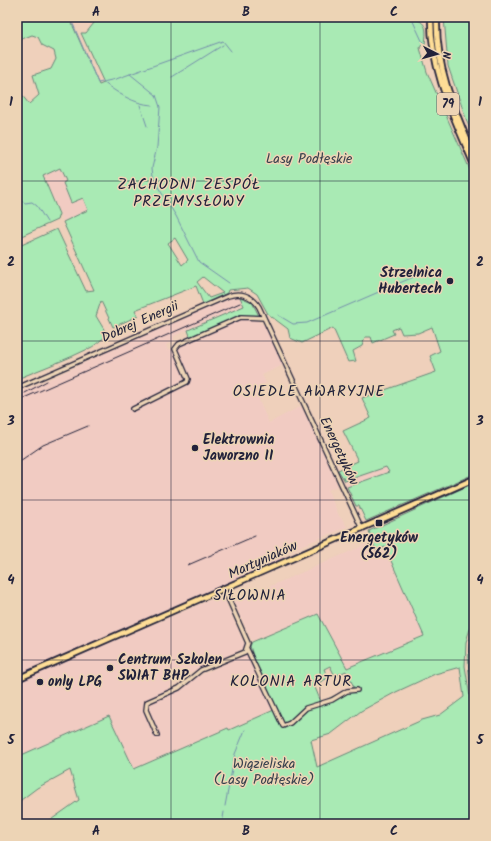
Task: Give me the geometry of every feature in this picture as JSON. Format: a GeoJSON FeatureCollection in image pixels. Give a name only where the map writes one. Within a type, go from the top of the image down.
{"type":"FeatureCollection","features":[{"type":"Feature","properties":{"kind":"main road","name":"79"},"geometry":{"type":"LineString","coordinates":[[432,17],[433,50],[438,75],[474,165]]}},
{"type":"Feature","properties":{"kind":"main road","name":"79"},"geometry":{"type":"LineString","coordinates":[[437,17],[438,52],[444,77],[452,104],[474,156]]}},
{"type":"Feature","properties":{"kind":"main road","name":"Martyniaków"},"geometry":{"type":"LineString","coordinates":[[17,679],[474,479]]}},
{"type":"Feature","properties":{"kind":"street"},"geometry":{"type":"LineString","coordinates":[[452,17],[474,19]]}},
{"type":"Feature","properties":{"kind":"street","name":"Dobrej Energii"},"geometry":{"type":"LineString","coordinates":[[17,388],[232,294],[241,294],[251,298],[258,304],[295,382]]}},
{"type":"Feature","properties":{"kind":"street"},"geometry":{"type":"LineString","coordinates":[[133,409],[187,382],[188,379],[175,349],[179,344],[241,317],[264,318]]}},
{"type":"Feature","properties":{"kind":"street","name":"Energetyków"},"geometry":{"type":"LineString","coordinates":[[295,382],[362,529]]}},
{"type":"Feature","properties":{"kind":"street"},"geometry":{"type":"LineString","coordinates":[[224,589],[248,643],[247,649],[283,726],[290,723],[306,708],[332,700],[347,691],[357,690]]}},
{"type":"Feature","properties":{"kind":"street"},"geometry":{"type":"LineString","coordinates":[[157,735],[146,710],[147,702],[179,688],[201,670],[245,652],[247,649]]}},
{"type":"Feature","properties":{"kind":"shaded area"},"geometry":{"type":"Polygon","coordinates":[[[60,168],[66,181],[63,183],[71,203],[83,198],[88,210],[63,222],[43,176],[60,168]]]}},
{"type":"Feature","properties":{"kind":"shaded area","name":"Elektrownia Jaworzno II"},"geometry":{"type":"Polygon","coordinates":[[[234,297],[240,297],[244,306],[174,336],[174,341],[166,345],[168,350],[240,320],[251,319],[258,321],[266,327],[283,365],[262,375],[266,383],[258,387],[263,398],[259,400],[260,403],[269,423],[301,406],[315,433],[338,486],[328,490],[339,516],[347,527],[288,551],[285,553],[284,558],[265,566],[260,570],[43,666],[25,673],[22,668],[17,670],[17,393],[234,297]]]}},
{"type":"Feature","properties":{"kind":"shaded area"},"geometry":{"type":"Polygon","coordinates":[[[386,467],[389,472],[347,487],[345,481],[386,467]]]}},
{"type":"Feature","properties":{"kind":"shaded area"},"geometry":{"type":"Polygon","coordinates":[[[371,539],[376,551],[384,547],[424,635],[347,668],[318,614],[252,641],[234,602],[367,544],[365,541],[371,539]]]}},
{"type":"Feature","properties":{"kind":"shaded area"},"geometry":{"type":"Polygon","coordinates":[[[222,595],[245,645],[243,649],[173,680],[169,690],[248,653],[274,709],[229,730],[227,728],[134,769],[109,717],[17,757],[17,682],[222,595]]]}},
{"type":"Feature","properties":{"kind":"green space","name":"Lasy Podłęskie"},"geometry":{"type":"Polygon","coordinates":[[[17,17],[69,17],[99,85],[104,83],[81,33],[86,33],[94,23],[94,17],[408,17],[422,23],[426,29],[426,38],[425,44],[422,44],[420,48],[427,72],[474,179],[474,474],[366,521],[359,506],[356,506],[347,487],[389,472],[386,467],[345,481],[338,470],[358,461],[343,431],[371,418],[362,398],[436,372],[430,356],[440,351],[432,327],[418,333],[402,334],[399,327],[392,330],[394,334],[373,343],[371,337],[365,337],[362,346],[353,351],[356,361],[348,362],[333,328],[302,343],[290,338],[288,329],[268,314],[257,294],[248,288],[228,290],[227,293],[203,304],[196,286],[135,310],[138,316],[113,327],[101,301],[96,316],[108,336],[92,347],[17,379],[17,247],[57,229],[86,291],[94,290],[63,222],[88,210],[83,198],[71,203],[63,183],[66,181],[60,168],[43,176],[59,214],[57,220],[17,238],[17,83],[21,94],[29,104],[39,95],[33,75],[51,69],[56,59],[54,51],[42,45],[38,37],[32,35],[17,41],[17,17]],[[175,238],[168,243],[182,265],[188,260],[175,238]],[[203,277],[197,282],[209,298],[223,293],[203,277]]]}},
{"type":"Feature","properties":{"kind":"green space"},"geometry":{"type":"Polygon","coordinates":[[[444,17],[474,17],[474,142],[448,66],[444,17]]]}},
{"type":"Feature","properties":{"kind":"green space"},"geometry":{"type":"Polygon","coordinates":[[[240,297],[252,302],[259,316],[240,316],[193,337],[190,336],[188,330],[244,306],[240,297]]]}},
{"type":"Feature","properties":{"kind":"green space","name":"Wiązieliska (Lasy Podłęskie)"},"geometry":{"type":"Polygon","coordinates":[[[474,483],[474,615],[466,642],[465,666],[474,722],[474,824],[174,824],[173,822],[169,824],[45,824],[79,800],[70,770],[37,788],[17,803],[17,757],[109,716],[134,769],[228,728],[229,730],[274,710],[259,675],[250,646],[252,642],[318,614],[347,668],[424,636],[385,547],[376,551],[369,531],[474,483]],[[330,666],[324,669],[328,678],[314,685],[321,702],[354,687],[346,671],[335,676],[330,666]],[[460,667],[435,674],[396,692],[361,711],[331,734],[311,740],[317,767],[422,720],[440,715],[464,697],[460,667]]]}},
{"type":"Feature","properties":{"kind":"green space"},"geometry":{"type":"Polygon","coordinates":[[[474,622],[474,706],[470,685],[468,653],[474,622]]]}},
{"type":"Feature","properties":{"kind":"waterway"},"geometry":{"type":"LineString","coordinates":[[70,17],[98,83],[116,79],[223,41],[231,51]]}},
{"type":"Feature","properties":{"kind":"waterway"},"geometry":{"type":"LineString","coordinates":[[411,17],[424,45]]}},
{"type":"Feature","properties":{"kind":"waterway"},"geometry":{"type":"LineString","coordinates":[[172,77],[223,45]]}},
{"type":"Feature","properties":{"kind":"waterway"},"geometry":{"type":"LineString","coordinates":[[130,74],[156,95],[160,107],[157,147],[152,168],[153,176],[158,187],[176,216],[199,262],[229,283]]}},
{"type":"Feature","properties":{"kind":"waterway"},"geometry":{"type":"LineString","coordinates":[[103,82],[132,100],[139,103],[152,105]]}},
{"type":"Feature","properties":{"kind":"waterway"},"geometry":{"type":"LineString","coordinates":[[140,105],[147,126]]}},
{"type":"Feature","properties":{"kind":"waterway"},"geometry":{"type":"LineString","coordinates":[[17,199],[25,203],[32,202],[37,206],[47,222]]}},
{"type":"Feature","properties":{"kind":"waterway"},"geometry":{"type":"LineString","coordinates":[[278,315],[293,324],[307,323],[418,275]]}},
{"type":"Feature","properties":{"kind":"waterway"},"geometry":{"type":"LineString","coordinates":[[225,806],[235,754],[245,730]]}},
{"type":"Feature","properties":{"kind":"waterway"},"geometry":{"type":"LineString","coordinates":[[222,824],[224,812]]}},
{"type":"Feature","properties":{"kind":"railway"},"geometry":{"type":"LineString","coordinates":[[17,401],[240,303]]}},
{"type":"Feature","properties":{"kind":"railway"},"geometry":{"type":"LineString","coordinates":[[25,393],[47,381]]}},
{"type":"Feature","properties":{"kind":"railway"},"geometry":{"type":"LineString","coordinates":[[17,420],[22,412]]}},
{"type":"Feature","properties":{"kind":"railway"},"geometry":{"type":"LineString","coordinates":[[17,463],[43,445],[88,426]]}},
{"type":"Feature","properties":{"kind":"railway"},"geometry":{"type":"LineString","coordinates":[[188,565],[255,536]]}},
{"type":"Feature","properties":{"kind":"place","name":"Strzelnica Hubertech"},"geometry":{"type":"Point","coordinates":[450,281]}},
{"type":"Feature","properties":{"kind":"place","name":"Elektrownia Jaworzno II"},"geometry":{"type":"Point","coordinates":[195,448]}},
{"type":"Feature","properties":{"kind":"place","name":"Energetyków (562)"},"geometry":{"type":"Point","coordinates":[379,523]}},
{"type":"Feature","properties":{"kind":"place","name":"Centrum Szkolen SWIAT BHP"},"geometry":{"type":"Point","coordinates":[110,668]}},
{"type":"Feature","properties":{"kind":"place","name":"only LPG"},"geometry":{"type":"Point","coordinates":[40,682]}},
{"type":"Feature","properties":{"kind":"district","name":"ZACHODNI ZESPÓŁ PRZEMYSŁOWY"},"geometry":{"type":"Point","coordinates":[189,194]}},
{"type":"Feature","properties":{"kind":"district","name":"OSIEDLE AWARYJNE"},"geometry":{"type":"Point","coordinates":[309,392]}},
{"type":"Feature","properties":{"kind":"district","name":"SIŁOWNIA"},"geometry":{"type":"Point","coordinates":[250,596]}},
{"type":"Feature","properties":{"kind":"district","name":"KOLONIA ARTUR"},"geometry":{"type":"Point","coordinates":[291,682]}}]}
